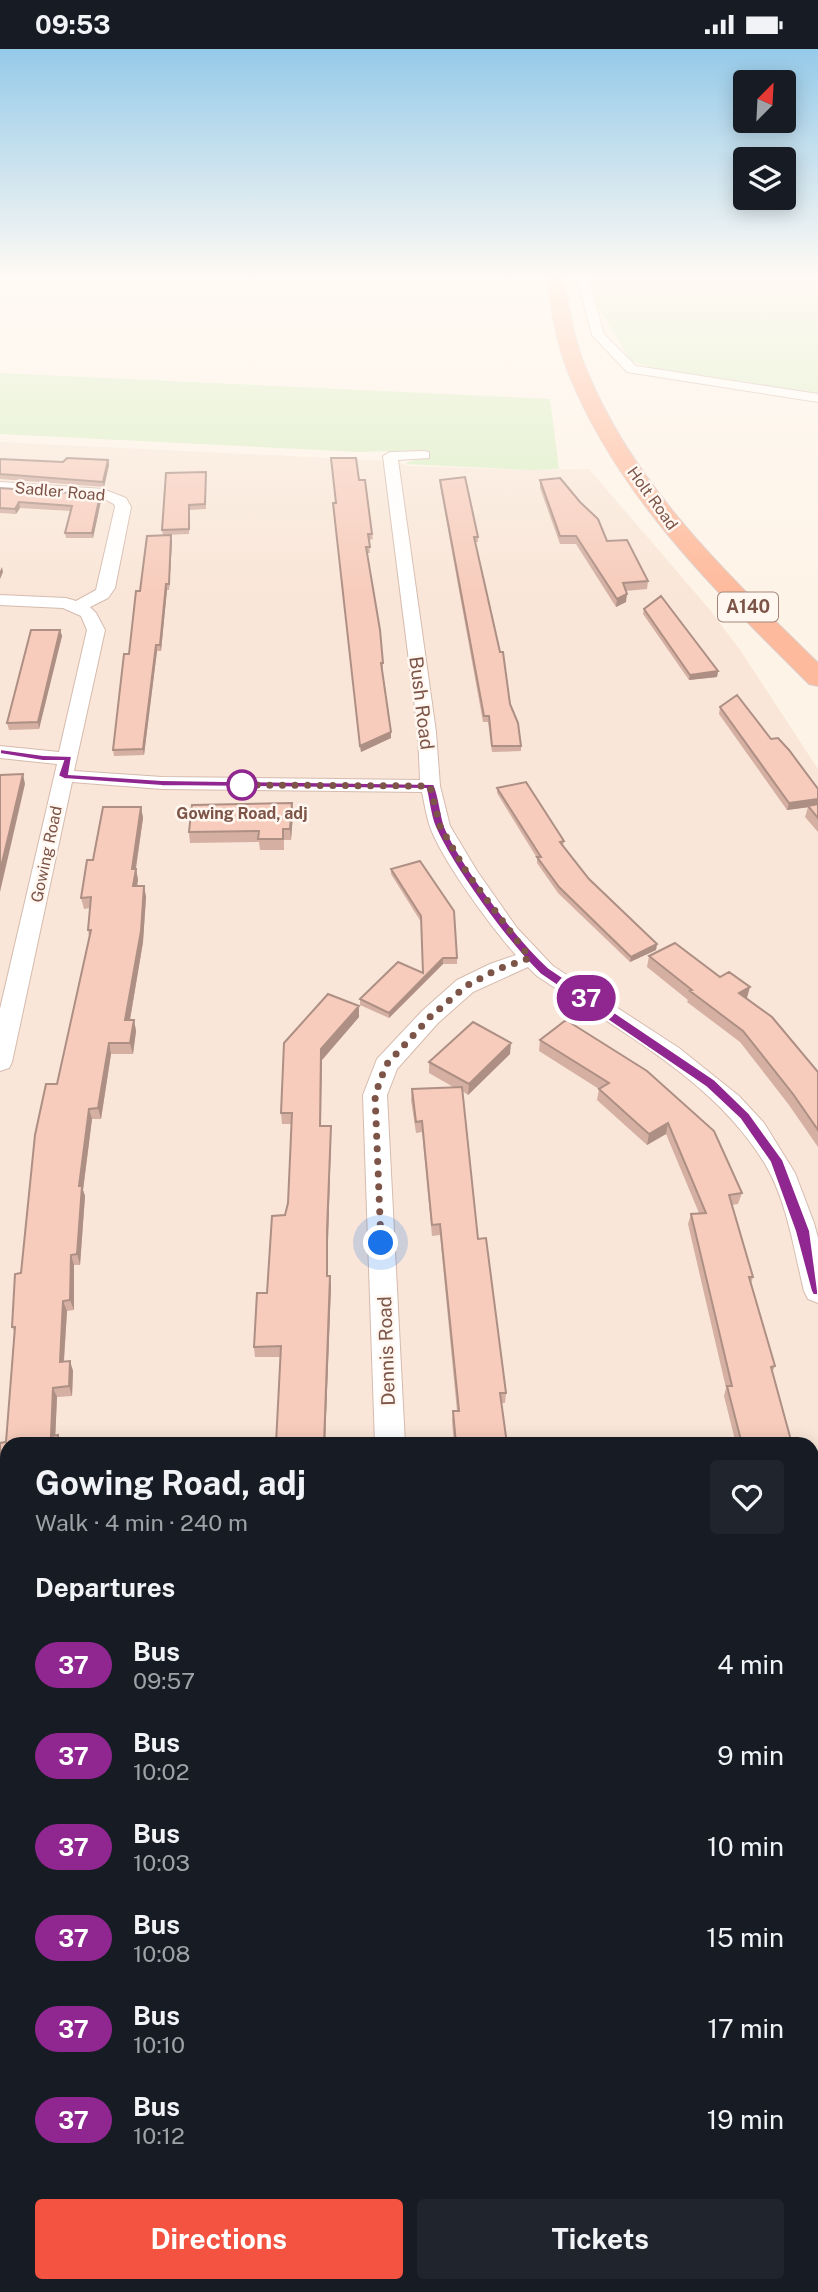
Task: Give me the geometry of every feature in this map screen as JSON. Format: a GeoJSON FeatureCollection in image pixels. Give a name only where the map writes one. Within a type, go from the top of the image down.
{"type":"FeatureCollection","features":[{"type":"Feature","properties":{"kind":"highway","name":"Holt Road"},"geometry":{"type":"LineString","coordinates":[[583,383],[609,437],[645,491],[680,535],[818,678]]}},
{"type":"Feature","properties":{"kind":"street"},"geometry":{"type":"LineString","coordinates":[[720,383],[818,398]]}},
{"type":"Feature","properties":{"kind":"street","name":"Bush Road"},"geometry":{"type":"LineString","coordinates":[[424,455],[390,456],[427,732],[430,786],[440,826],[467,873],[530,958],[545,971],[711,1083],[745,1116],[776,1160],[803,1231],[818,1291]]}},
{"type":"Feature","properties":{"kind":"street","name":"Sadler Road"},"geometry":{"type":"LineString","coordinates":[[0,486],[103,493],[121,501],[123,507],[107,587],[102,594],[78,607]]}},
{"type":"Feature","properties":{"kind":"street"},"geometry":{"type":"LineString","coordinates":[[0,600],[43,600],[78,607]]}},
{"type":"Feature","properties":{"kind":"street","name":"Gowing Road"},"geometry":{"type":"LineString","coordinates":[[0,1062],[8,987],[66,767],[96,630],[89,613],[78,607]]}},
{"type":"Feature","properties":{"kind":"street"},"geometry":{"type":"LineString","coordinates":[[0,752],[43,758],[66,767],[162,783],[430,786]]}},
{"type":"Feature","properties":{"kind":"street","name":"Dennis Road"},"geometry":{"type":"LineString","coordinates":[[390,1437],[375,1095],[386,1065],[430,1017],[466,986],[498,969],[530,958]]}},
{"type":"Feature","properties":{"kind":"shaded area"},"geometry":{"type":"Polygon","coordinates":[[[0,442],[391,461],[409,466],[589,469],[710,610],[740,650],[818,769],[818,1437],[0,1437],[0,442]]]}},
{"type":"Feature","properties":{"kind":"green space"},"geometry":{"type":"Polygon","coordinates":[[[0,383],[205,383],[550,399],[559,469],[405,464],[416,459],[428,459],[426,450],[358,452],[0,434],[0,383]]]}},
{"type":"Feature","properties":{"kind":"green space"},"geometry":{"type":"Polygon","coordinates":[[[731,383],[818,383],[818,396],[731,383]]]}},
{"type":"Feature","properties":{"kind":"building"},"geometry":{"type":"Polygon","coordinates":[[[67,458],[108,460],[103,482],[0,474],[0,459],[63,462],[67,458]]]}},
{"type":"Feature","properties":{"kind":"building"},"geometry":{"type":"Polygon","coordinates":[[[331,458],[356,458],[359,480],[365,480],[372,534],[368,534],[370,547],[366,547],[380,630],[381,663],[391,732],[360,746],[333,503],[336,503],[331,458]]]}},
{"type":"Feature","properties":{"kind":"building"},"geometry":{"type":"Polygon","coordinates":[[[206,472],[205,504],[189,505],[189,529],[162,530],[166,473],[206,472]]]}},
{"type":"Feature","properties":{"kind":"building"},"geometry":{"type":"Polygon","coordinates":[[[465,477],[478,537],[474,537],[500,652],[503,652],[510,704],[518,723],[521,746],[492,746],[489,716],[484,716],[440,480],[465,477]]]}},
{"type":"Feature","properties":{"kind":"building"},"geometry":{"type":"Polygon","coordinates":[[[560,478],[598,519],[607,541],[627,540],[648,581],[623,583],[627,594],[617,599],[576,536],[560,536],[540,480],[560,478]]]}},
{"type":"Feature","properties":{"kind":"building"},"geometry":{"type":"Polygon","coordinates":[[[0,488],[100,495],[92,533],[65,533],[72,506],[19,502],[15,509],[0,508],[0,488]]]}},
{"type":"Feature","properties":{"kind":"building"},"geometry":{"type":"Polygon","coordinates":[[[171,535],[169,584],[166,584],[160,645],[156,645],[143,749],[113,750],[124,654],[129,654],[136,591],[140,591],[147,536],[171,535]]]}},
{"type":"Feature","properties":{"kind":"building"},"geometry":{"type":"Polygon","coordinates":[[[661,596],[718,671],[690,675],[644,609],[661,596]]]}},
{"type":"Feature","properties":{"kind":"building"},"geometry":{"type":"Polygon","coordinates":[[[31,630],[60,630],[38,722],[7,723],[31,630]]]}},
{"type":"Feature","properties":{"kind":"building"},"geometry":{"type":"Polygon","coordinates":[[[737,695],[771,739],[778,738],[789,750],[818,789],[818,799],[789,803],[720,707],[737,695]]]}},
{"type":"Feature","properties":{"kind":"building"},"geometry":{"type":"Polygon","coordinates":[[[23,774],[7,842],[0,871],[0,775],[23,774]]]}},
{"type":"Feature","properties":{"kind":"building"},"geometry":{"type":"Polygon","coordinates":[[[526,782],[564,841],[560,842],[589,879],[657,944],[631,957],[559,887],[537,857],[541,857],[497,788],[526,782]]]}},
{"type":"Feature","properties":{"kind":"building"},"geometry":{"type":"Polygon","coordinates":[[[292,803],[290,829],[283,829],[283,839],[258,839],[259,831],[189,832],[192,805],[292,803]]]}},
{"type":"Feature","properties":{"kind":"building"},"geometry":{"type":"Polygon","coordinates":[[[818,804],[818,818],[808,806],[818,804]]]}},
{"type":"Feature","properties":{"kind":"building"},"geometry":{"type":"Polygon","coordinates":[[[103,807],[141,807],[132,869],[136,869],[133,886],[144,886],[141,931],[125,1020],[134,1020],[130,1043],[109,1043],[98,1108],[89,1109],[79,1186],[82,1186],[77,1254],[71,1255],[70,1300],[63,1301],[60,1362],[70,1361],[69,1386],[53,1388],[51,1436],[58,1437],[6,1437],[15,1327],[12,1327],[15,1274],[21,1273],[35,1135],[46,1084],[57,1084],[91,930],[88,930],[91,897],[81,898],[87,860],[93,860],[103,807]]]}},
{"type":"Feature","properties":{"kind":"building"},"geometry":{"type":"Polygon","coordinates":[[[420,861],[454,911],[457,958],[443,958],[389,1013],[360,999],[398,962],[423,973],[421,916],[391,869],[420,861]]]}},
{"type":"Feature","properties":{"kind":"building"},"geometry":{"type":"Polygon","coordinates":[[[675,943],[720,977],[729,972],[750,987],[739,993],[772,1017],[818,1072],[818,1130],[743,1031],[649,956],[675,943]]]}},
{"type":"Feature","properties":{"kind":"building"},"geometry":{"type":"Polygon","coordinates":[[[328,994],[359,1006],[321,1049],[320,1126],[331,1126],[327,1230],[327,1276],[330,1276],[324,1437],[276,1437],[281,1346],[254,1347],[257,1293],[267,1293],[272,1216],[285,1215],[288,1203],[292,1113],[281,1113],[284,1043],[328,994]]]}},
{"type":"Feature","properties":{"kind":"building"},"geometry":{"type":"Polygon","coordinates":[[[566,1020],[647,1071],[714,1131],[742,1193],[729,1195],[753,1277],[749,1277],[775,1366],[771,1367],[790,1437],[740,1437],[727,1386],[732,1386],[691,1214],[706,1213],[668,1123],[649,1134],[599,1089],[609,1083],[540,1040],[566,1020]]]}},
{"type":"Feature","properties":{"kind":"building"},"geometry":{"type":"Polygon","coordinates":[[[473,1022],[511,1043],[469,1084],[429,1062],[473,1022]]]}},
{"type":"Feature","properties":{"kind":"building"},"geometry":{"type":"Polygon","coordinates":[[[462,1087],[478,1239],[486,1238],[506,1393],[500,1393],[506,1437],[455,1437],[453,1411],[459,1411],[440,1224],[432,1225],[422,1121],[416,1122],[412,1089],[462,1087]]]}},
{"type":"Feature","properties":{"kind":"bus line","name":"37"},"geometry":{"type":"LineString","coordinates":[[0,752],[43,758],[68,758],[64,776],[162,783],[430,786],[440,826],[467,873],[530,958],[545,971],[711,1083],[745,1116],[776,1160],[803,1231],[818,1291]]}},
{"type":"Feature","properties":{"kind":"place","name":"Gowing Road, adj"},"geometry":{"type":"Point","coordinates":[242,785]}},
{"type":"Feature","properties":{"kind":"route"},"geometry":{"type":"LineString","coordinates":[[242,785],[237,785],[430,786],[440,826],[467,873],[530,958],[498,969],[466,986],[430,1017],[386,1065],[375,1095],[381,1243]]}}]}
